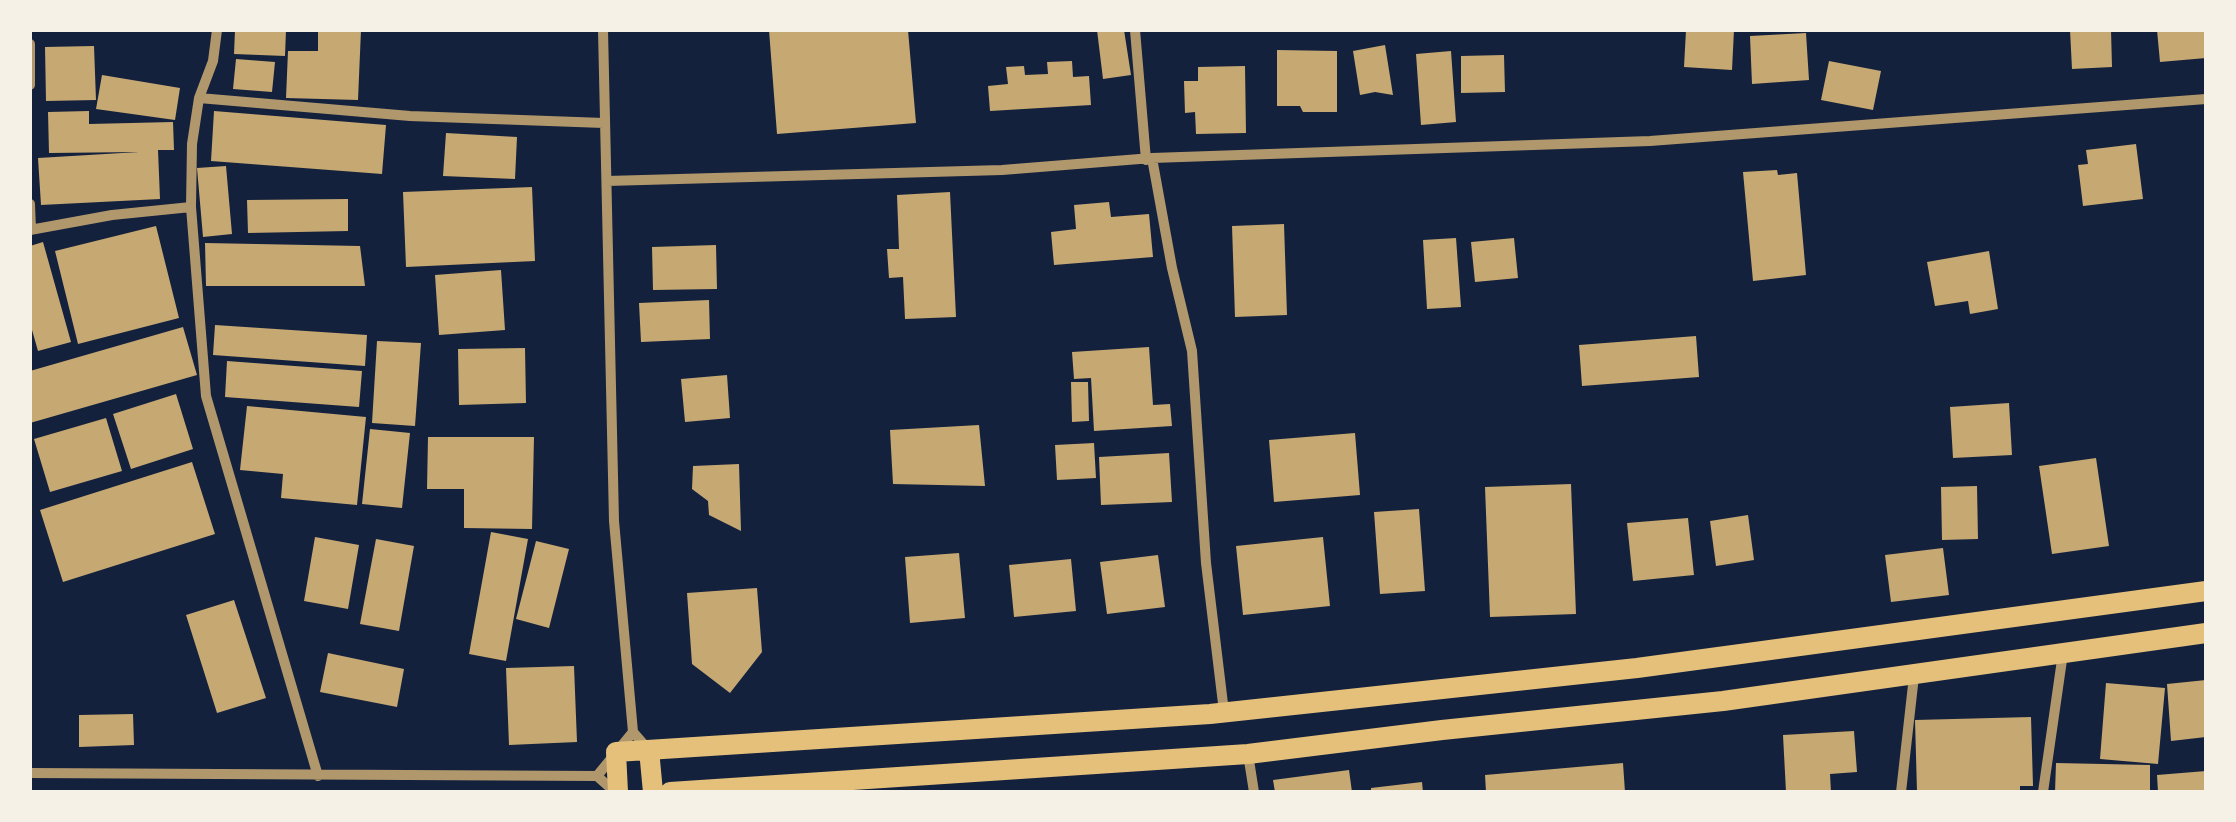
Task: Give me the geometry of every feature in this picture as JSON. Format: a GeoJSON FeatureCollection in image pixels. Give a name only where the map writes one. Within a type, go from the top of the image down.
{"type":"FeatureCollection","features":[{"type":"Feature","properties":{"kind":"main road"},"geometry":{"type":"LineString","coordinates":[[617,792],[616,752],[1224,712],[1636,668],[2206,591]]}},
{"type":"Feature","properties":{"kind":"main road"},"geometry":{"type":"LineString","coordinates":[[670,792],[1248,754],[1723,701],[2206,634]]}},
{"type":"Feature","properties":{"kind":"main road"},"geometry":{"type":"LineString","coordinates":[[649,750],[652,792]]}},
{"type":"Feature","properties":{"kind":"street"},"geometry":{"type":"LineString","coordinates":[[217,30],[213,62],[199,98],[192,144],[191,207],[206,396],[318,776]]}},
{"type":"Feature","properties":{"kind":"street"},"geometry":{"type":"LineString","coordinates":[[603,30],[614,520],[633,732],[649,750]]}},
{"type":"Feature","properties":{"kind":"street"},"geometry":{"type":"LineString","coordinates":[[1136,30],[1149,159],[1192,351],[1206,563],[1224,712]]}},
{"type":"Feature","properties":{"kind":"street"},"geometry":{"type":"LineString","coordinates":[[30,44],[30,85]]}},
{"type":"Feature","properties":{"kind":"street"},"geometry":{"type":"LineString","coordinates":[[199,98],[410,116],[604,123]]}},
{"type":"Feature","properties":{"kind":"street"},"geometry":{"type":"LineString","coordinates":[[607,181],[1002,170],[1149,159],[1650,141],[2206,99]]}},
{"type":"Feature","properties":{"kind":"street"},"geometry":{"type":"LineString","coordinates":[[30,204],[30,230],[191,207]]}},
{"type":"Feature","properties":{"kind":"street"},"geometry":{"type":"LineString","coordinates":[[2043,792],[2063,652]]}},
{"type":"Feature","properties":{"kind":"street"},"geometry":{"type":"LineString","coordinates":[[1901,792],[1914,676]]}},
{"type":"Feature","properties":{"kind":"street"},"geometry":{"type":"LineString","coordinates":[[596,776],[633,732]]}},
{"type":"Feature","properties":{"kind":"street"},"geometry":{"type":"LineString","coordinates":[[1248,754],[1254,792]]}},
{"type":"Feature","properties":{"kind":"street"},"geometry":{"type":"LineString","coordinates":[[30,772],[596,776],[617,792]]}},
{"type":"Feature","properties":{"kind":"building"},"geometry":{"type":"Polygon","coordinates":[[[235,30],[286,30],[285,56],[234,54],[235,30]]]}},
{"type":"Feature","properties":{"kind":"building"},"geometry":{"type":"Polygon","coordinates":[[[318,30],[361,30],[358,100],[286,98],[288,51],[318,51],[318,30]]]}},
{"type":"Feature","properties":{"kind":"building"},"geometry":{"type":"Polygon","coordinates":[[[769,30],[908,30],[916,123],[777,134],[769,30]]]}},
{"type":"Feature","properties":{"kind":"building"},"geometry":{"type":"Polygon","coordinates":[[[1097,30],[1124,30],[1131,75],[1103,79],[1097,30]]]}},
{"type":"Feature","properties":{"kind":"building"},"geometry":{"type":"Polygon","coordinates":[[[1686,30],[1734,30],[1732,70],[1684,67],[1686,30]]]}},
{"type":"Feature","properties":{"kind":"building"},"geometry":{"type":"Polygon","coordinates":[[[2070,30],[2111,30],[2112,67],[2072,69],[2070,30]]]}},
{"type":"Feature","properties":{"kind":"building"},"geometry":{"type":"Polygon","coordinates":[[[2157,30],[2206,30],[2206,58],[2160,62],[2157,30]]]}},
{"type":"Feature","properties":{"kind":"building"},"geometry":{"type":"Polygon","coordinates":[[[1806,33],[1809,80],[1752,84],[1750,36],[1806,33]]]}},
{"type":"Feature","properties":{"kind":"building"},"geometry":{"type":"Polygon","coordinates":[[[1385,45],[1393,95],[1360,95],[1353,51],[1385,45]]]}},
{"type":"Feature","properties":{"kind":"building"},"geometry":{"type":"Polygon","coordinates":[[[94,46],[96,100],[46,101],[45,47],[94,46]]]}},
{"type":"Feature","properties":{"kind":"building"},"geometry":{"type":"Polygon","coordinates":[[[1277,50],[1337,51],[1337,112],[1303,112],[1300,106],[1277,106],[1277,50]]]}},
{"type":"Feature","properties":{"kind":"building"},"geometry":{"type":"Polygon","coordinates":[[[1451,51],[1456,122],[1421,125],[1416,54],[1451,51]]]}},
{"type":"Feature","properties":{"kind":"building"},"geometry":{"type":"Polygon","coordinates":[[[1504,55],[1505,92],[1461,93],[1461,56],[1504,55]]]}},
{"type":"Feature","properties":{"kind":"building"},"geometry":{"type":"Polygon","coordinates":[[[236,59],[275,62],[272,92],[233,89],[236,59]]]}},
{"type":"Feature","properties":{"kind":"building"},"geometry":{"type":"Polygon","coordinates":[[[1072,61],[1073,77],[1089,76],[1091,105],[990,111],[988,86],[1008,84],[1006,67],[1024,66],[1025,75],[1048,74],[1047,62],[1072,61]]]}},
{"type":"Feature","properties":{"kind":"building"},"geometry":{"type":"Polygon","coordinates":[[[1829,61],[1881,71],[1873,110],[1821,100],[1829,61]]]}},
{"type":"Feature","properties":{"kind":"building"},"geometry":{"type":"Polygon","coordinates":[[[1245,66],[1246,133],[1196,134],[1195,112],[1185,113],[1184,81],[1198,81],[1198,67],[1245,66]]]}},
{"type":"Feature","properties":{"kind":"building"},"geometry":{"type":"Polygon","coordinates":[[[102,75],[180,88],[175,120],[96,109],[102,75]]]}},
{"type":"Feature","properties":{"kind":"building"},"geometry":{"type":"Polygon","coordinates":[[[89,111],[89,124],[173,122],[174,150],[158,150],[160,199],[41,205],[38,158],[139,152],[49,153],[48,112],[89,111]]]}},
{"type":"Feature","properties":{"kind":"building"},"geometry":{"type":"Polygon","coordinates":[[[214,111],[386,125],[382,174],[211,161],[214,111]]]}},
{"type":"Feature","properties":{"kind":"building"},"geometry":{"type":"Polygon","coordinates":[[[446,133],[517,137],[515,179],[443,176],[446,133]]]}},
{"type":"Feature","properties":{"kind":"building"},"geometry":{"type":"Polygon","coordinates":[[[2136,144],[2143,199],[2083,206],[2078,165],[2088,164],[2086,150],[2136,144]]]}},
{"type":"Feature","properties":{"kind":"building"},"geometry":{"type":"Polygon","coordinates":[[[226,166],[232,234],[203,237],[197,168],[226,166]]]}},
{"type":"Feature","properties":{"kind":"building"},"geometry":{"type":"Polygon","coordinates":[[[1777,170],[1778,175],[1797,173],[1806,275],[1753,281],[1743,172],[1777,170]]]}},
{"type":"Feature","properties":{"kind":"building"},"geometry":{"type":"Polygon","coordinates":[[[532,187],[535,261],[406,267],[403,192],[532,187]]]}},
{"type":"Feature","properties":{"kind":"building"},"geometry":{"type":"Polygon","coordinates":[[[950,192],[956,317],[905,319],[903,277],[889,278],[887,249],[899,249],[897,195],[950,192]]]}},
{"type":"Feature","properties":{"kind":"building"},"geometry":{"type":"Polygon","coordinates":[[[348,199],[348,231],[248,233],[247,200],[348,199]]]}},
{"type":"Feature","properties":{"kind":"building"},"geometry":{"type":"Polygon","coordinates":[[[1109,202],[1111,217],[1149,214],[1153,257],[1054,265],[1051,232],[1076,229],[1074,205],[1109,202]]]}},
{"type":"Feature","properties":{"kind":"building"},"geometry":{"type":"Polygon","coordinates":[[[1284,224],[1287,315],[1235,317],[1232,226],[1284,224]]]}},
{"type":"Feature","properties":{"kind":"building"},"geometry":{"type":"Polygon","coordinates":[[[156,226],[179,318],[78,344],[55,251],[156,226]]]}},
{"type":"Feature","properties":{"kind":"building"},"geometry":{"type":"Polygon","coordinates":[[[1456,238],[1461,307],[1427,309],[1423,240],[1456,238]]]}},
{"type":"Feature","properties":{"kind":"building"},"geometry":{"type":"Polygon","coordinates":[[[1514,238],[1518,278],[1475,282],[1471,242],[1514,238]]]}},
{"type":"Feature","properties":{"kind":"building"},"geometry":{"type":"Polygon","coordinates":[[[43,242],[71,342],[38,351],[30,323],[30,246],[43,242]]]}},
{"type":"Feature","properties":{"kind":"building"},"geometry":{"type":"Polygon","coordinates":[[[205,243],[360,246],[365,286],[206,286],[205,243]]]}},
{"type":"Feature","properties":{"kind":"building"},"geometry":{"type":"Polygon","coordinates":[[[716,245],[717,289],[653,290],[652,247],[716,245]]]}},
{"type":"Feature","properties":{"kind":"building"},"geometry":{"type":"Polygon","coordinates":[[[1989,251],[1998,309],[1970,314],[1968,301],[1935,306],[1927,262],[1989,251]]]}},
{"type":"Feature","properties":{"kind":"building"},"geometry":{"type":"Polygon","coordinates":[[[501,270],[505,330],[439,335],[435,275],[501,270]]]}},
{"type":"Feature","properties":{"kind":"building"},"geometry":{"type":"Polygon","coordinates":[[[709,300],[710,339],[641,342],[639,303],[709,300]]]}},
{"type":"Feature","properties":{"kind":"building"},"geometry":{"type":"Polygon","coordinates":[[[215,325],[367,335],[365,366],[213,355],[215,325]]]}},
{"type":"Feature","properties":{"kind":"building"},"geometry":{"type":"Polygon","coordinates":[[[183,327],[197,375],[30,423],[30,371],[183,327]]]}},
{"type":"Feature","properties":{"kind":"building"},"geometry":{"type":"Polygon","coordinates":[[[1696,336],[1699,377],[1582,386],[1579,345],[1696,336]]]}},
{"type":"Feature","properties":{"kind":"building"},"geometry":{"type":"Polygon","coordinates":[[[377,341],[421,343],[415,426],[372,423],[377,341]]]}},
{"type":"Feature","properties":{"kind":"building"},"geometry":{"type":"Polygon","coordinates":[[[1149,347],[1153,405],[1170,404],[1172,426],[1094,431],[1091,378],[1074,379],[1072,352],[1149,347]]]}},
{"type":"Feature","properties":{"kind":"building"},"geometry":{"type":"Polygon","coordinates":[[[525,348],[526,403],[459,405],[458,349],[525,348]]]}},
{"type":"Feature","properties":{"kind":"building"},"geometry":{"type":"Polygon","coordinates":[[[227,361],[362,371],[359,407],[225,397],[227,361]]]}},
{"type":"Feature","properties":{"kind":"building"},"geometry":{"type":"Polygon","coordinates":[[[727,375],[730,418],[685,422],[681,379],[727,375]]]}},
{"type":"Feature","properties":{"kind":"building"},"geometry":{"type":"Polygon","coordinates":[[[1071,382],[1088,382],[1089,421],[1072,422],[1071,382]]]}},
{"type":"Feature","properties":{"kind":"building"},"geometry":{"type":"Polygon","coordinates":[[[176,394],[193,449],[131,469],[113,414],[176,394]]]}},
{"type":"Feature","properties":{"kind":"building"},"geometry":{"type":"Polygon","coordinates":[[[2009,403],[2012,455],[1953,458],[1950,407],[2009,403]]]}},
{"type":"Feature","properties":{"kind":"building"},"geometry":{"type":"Polygon","coordinates":[[[247,406],[366,417],[357,505],[281,498],[283,474],[240,470],[247,406]]]}},
{"type":"Feature","properties":{"kind":"building"},"geometry":{"type":"Polygon","coordinates":[[[106,418],[122,471],[50,492],[34,439],[106,418]]]}},
{"type":"Feature","properties":{"kind":"building"},"geometry":{"type":"Polygon","coordinates":[[[979,425],[985,486],[893,484],[890,430],[979,425]]]}},
{"type":"Feature","properties":{"kind":"building"},"geometry":{"type":"Polygon","coordinates":[[[370,429],[410,433],[402,508],[362,504],[370,429]]]}},
{"type":"Feature","properties":{"kind":"building"},"geometry":{"type":"Polygon","coordinates":[[[1355,433],[1360,495],[1274,502],[1269,440],[1355,433]]]}},
{"type":"Feature","properties":{"kind":"building"},"geometry":{"type":"Polygon","coordinates":[[[428,437],[534,437],[532,529],[464,528],[464,489],[427,489],[428,437]]]}},
{"type":"Feature","properties":{"kind":"building"},"geometry":{"type":"Polygon","coordinates":[[[1094,443],[1096,478],[1057,480],[1055,445],[1094,443]]]}},
{"type":"Feature","properties":{"kind":"building"},"geometry":{"type":"Polygon","coordinates":[[[1169,453],[1172,502],[1101,505],[1099,457],[1169,453]]]}},
{"type":"Feature","properties":{"kind":"building"},"geometry":{"type":"Polygon","coordinates":[[[2096,458],[2109,546],[2052,554],[2039,466],[2096,458]]]}},
{"type":"Feature","properties":{"kind":"building"},"geometry":{"type":"Polygon","coordinates":[[[192,462],[215,534],[63,582],[40,510],[192,462]]]}},
{"type":"Feature","properties":{"kind":"building"},"geometry":{"type":"Polygon","coordinates":[[[739,464],[741,531],[709,515],[708,501],[692,489],[693,466],[739,464]]]}},
{"type":"Feature","properties":{"kind":"building"},"geometry":{"type":"Polygon","coordinates":[[[1571,484],[1576,614],[1490,617],[1485,487],[1571,484]]]}},
{"type":"Feature","properties":{"kind":"building"},"geometry":{"type":"Polygon","coordinates":[[[1977,486],[1978,539],[1942,540],[1941,487],[1977,486]]]}},
{"type":"Feature","properties":{"kind":"building"},"geometry":{"type":"Polygon","coordinates":[[[1419,509],[1425,591],[1380,594],[1374,512],[1419,509]]]}},
{"type":"Feature","properties":{"kind":"building"},"geometry":{"type":"Polygon","coordinates":[[[1748,515],[1754,560],[1716,566],[1710,521],[1748,515]]]}},
{"type":"Feature","properties":{"kind":"building"},"geometry":{"type":"Polygon","coordinates":[[[1688,518],[1694,575],[1633,581],[1627,523],[1688,518]]]}},
{"type":"Feature","properties":{"kind":"building"},"geometry":{"type":"Polygon","coordinates":[[[491,532],[528,539],[506,661],[469,654],[491,532]]]}},
{"type":"Feature","properties":{"kind":"building"},"geometry":{"type":"Polygon","coordinates":[[[315,537],[359,545],[348,609],[304,601],[315,537]]]}},
{"type":"Feature","properties":{"kind":"building"},"geometry":{"type":"Polygon","coordinates":[[[1323,537],[1330,606],[1243,615],[1236,546],[1323,537]]]}},
{"type":"Feature","properties":{"kind":"building"},"geometry":{"type":"Polygon","coordinates":[[[376,539],[414,546],[399,631],[360,624],[376,539]]]}},
{"type":"Feature","properties":{"kind":"building"},"geometry":{"type":"Polygon","coordinates":[[[536,541],[569,549],[549,628],[516,619],[536,541]]]}},
{"type":"Feature","properties":{"kind":"building"},"geometry":{"type":"Polygon","coordinates":[[[1943,548],[1949,595],[1891,602],[1885,555],[1943,548]]]}},
{"type":"Feature","properties":{"kind":"building"},"geometry":{"type":"Polygon","coordinates":[[[959,553],[965,618],[910,623],[905,557],[959,553]]]}},
{"type":"Feature","properties":{"kind":"building"},"geometry":{"type":"Polygon","coordinates":[[[1158,555],[1165,607],[1107,614],[1100,562],[1158,555]]]}},
{"type":"Feature","properties":{"kind":"building"},"geometry":{"type":"Polygon","coordinates":[[[1071,559],[1076,611],[1014,617],[1009,565],[1071,559]]]}},
{"type":"Feature","properties":{"kind":"building"},"geometry":{"type":"Polygon","coordinates":[[[757,588],[762,652],[730,693],[692,664],[687,593],[757,588]]]}},
{"type":"Feature","properties":{"kind":"building"},"geometry":{"type":"Polygon","coordinates":[[[234,600],[266,698],[217,713],[186,615],[234,600]]]}},
{"type":"Feature","properties":{"kind":"building"},"geometry":{"type":"Polygon","coordinates":[[[328,653],[404,669],[397,707],[320,692],[328,653]]]}},
{"type":"Feature","properties":{"kind":"building"},"geometry":{"type":"Polygon","coordinates":[[[574,666],[577,742],[509,745],[506,668],[574,666]]]}},
{"type":"Feature","properties":{"kind":"building"},"geometry":{"type":"Polygon","coordinates":[[[2206,680],[2206,737],[2171,741],[2167,684],[2206,680]]]}},
{"type":"Feature","properties":{"kind":"building"},"geometry":{"type":"Polygon","coordinates":[[[2106,683],[2165,688],[2158,764],[2100,759],[2106,683]]]}},
{"type":"Feature","properties":{"kind":"building"},"geometry":{"type":"Polygon","coordinates":[[[133,714],[134,745],[79,747],[79,715],[133,714]]]}},
{"type":"Feature","properties":{"kind":"building"},"geometry":{"type":"Polygon","coordinates":[[[2031,717],[2033,786],[2020,786],[2020,792],[1917,792],[1915,720],[2031,717]]]}},
{"type":"Feature","properties":{"kind":"building"},"geometry":{"type":"Polygon","coordinates":[[[1854,731],[1857,772],[1830,774],[1831,792],[1786,792],[1783,735],[1854,731]]]}},
{"type":"Feature","properties":{"kind":"building"},"geometry":{"type":"Polygon","coordinates":[[[1623,763],[1625,792],[1486,792],[1485,775],[1623,763]]]}},
{"type":"Feature","properties":{"kind":"building"},"geometry":{"type":"Polygon","coordinates":[[[2056,763],[2150,765],[2150,792],[2055,792],[2056,763]]]}},
{"type":"Feature","properties":{"kind":"building"},"geometry":{"type":"Polygon","coordinates":[[[1349,770],[1352,792],[1275,792],[1273,780],[1349,770]]]}},
{"type":"Feature","properties":{"kind":"building"},"geometry":{"type":"Polygon","coordinates":[[[2206,771],[2206,792],[2158,792],[2157,775],[2206,771]]]}},
{"type":"Feature","properties":{"kind":"building"},"geometry":{"type":"Polygon","coordinates":[[[1422,782],[1423,792],[1371,792],[1371,788],[1422,782]]]}}]}
